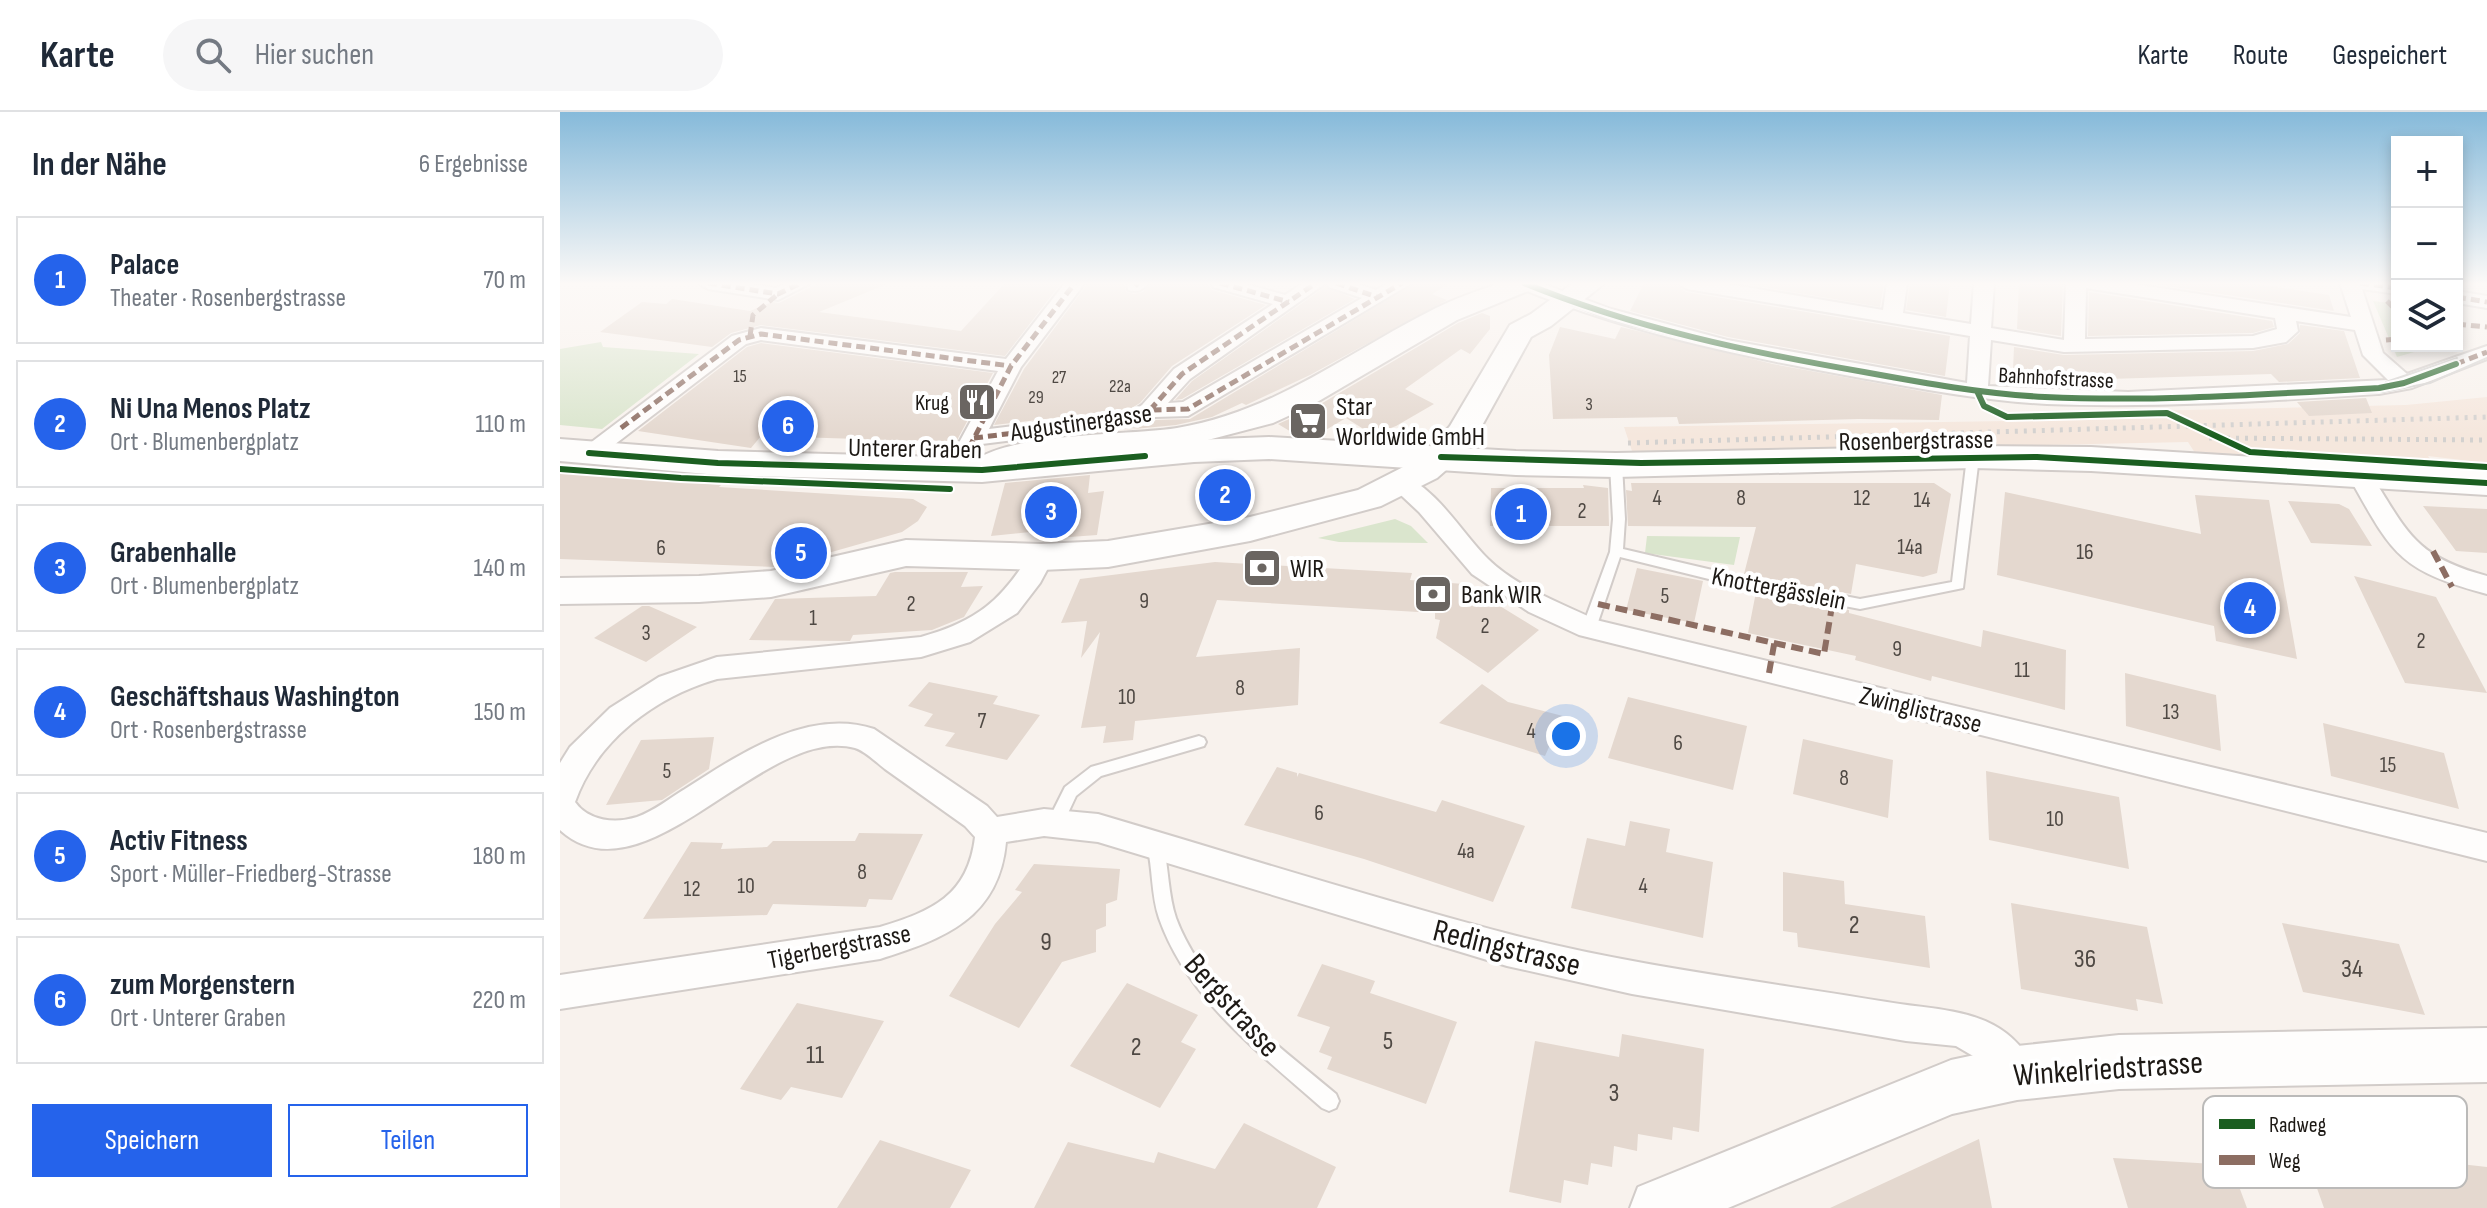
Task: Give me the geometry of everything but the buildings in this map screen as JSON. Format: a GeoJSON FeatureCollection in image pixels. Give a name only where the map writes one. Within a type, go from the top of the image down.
{"type":"FeatureCollection","features":[{"type":"Feature","properties":{"kind":"main road","name":"Unterer Graben"},"geometry":{"type":"LineString","coordinates":[[575,452],[718,463],[971,459],[1235,448],[1441,457]]}},
{"type":"Feature","properties":{"kind":"main road","name":"Rosenbergstrasse"},"geometry":{"type":"LineString","coordinates":[[1441,457],[1616,465],[1973,457],[2091,459],[2487,483]]}},
{"type":"Feature","properties":{"kind":"street"},"geometry":{"type":"LineString","coordinates":[[971,459],[1011,366],[1036,334]]}},
{"type":"Feature","properties":{"kind":"street"},"geometry":{"type":"LineString","coordinates":[[1150,410],[1182,374],[1241,334]]}},
{"type":"Feature","properties":{"kind":"street","name":"Augustinergasse"},"geometry":{"type":"LineString","coordinates":[[971,459],[1137,418],[1150,410],[1196,421],[1323,334]]}},
{"type":"Feature","properties":{"kind":"street","name":"Unterer Graben"},"geometry":{"type":"LineString","coordinates":[[971,459],[1196,421],[1262,416],[1301,398],[1412,334]]}},
{"type":"Feature","properties":{"kind":"street"},"geometry":{"type":"LineString","coordinates":[[560,591],[699,589],[771,584],[906,553],[1041,557],[1108,554],[1202,540],[1369,498],[1441,457],[1463,431],[1518,334]]}},
{"type":"Feature","properties":{"kind":"street","name":"Bahnhofstrasse"},"geometry":{"type":"LineString","coordinates":[[1676,334],[1741,349],[1977,391],[2116,399],[2379,388],[2404,383],[2487,352]]}},
{"type":"Feature","properties":{"kind":"street"},"geometry":{"type":"LineString","coordinates":[[1977,391],[1981,334]]}},
{"type":"Feature","properties":{"kind":"street"},"geometry":{"type":"LineString","coordinates":[[1989,334],[2075,346],[2253,342],[2279,338],[2284,334]]}},
{"type":"Feature","properties":{"kind":"street"},"geometry":{"type":"LineString","coordinates":[[2075,334],[2075,346]]}},
{"type":"Feature","properties":{"kind":"street"},"geometry":{"type":"LineString","coordinates":[[2365,334],[2373,355],[2404,383]]}},
{"type":"Feature","properties":{"kind":"street"},"geometry":{"type":"LineString","coordinates":[[575,452],[750,336],[795,338],[1011,366]]}},
{"type":"Feature","properties":{"kind":"street"},"geometry":{"type":"LineString","coordinates":[[2360,475],[2404,547],[2415,559],[2446,575],[2487,585]]}},
{"type":"Feature","properties":{"kind":"street","name":"Zwinglistrasse"},"geometry":{"type":"LineString","coordinates":[[1400,483],[1428,506],[1481,568],[1538,605],[1589,628],[2487,847]]}},
{"type":"Feature","properties":{"kind":"street"},"geometry":{"type":"LineString","coordinates":[[991,833],[976,816],[863,737],[844,733],[828,733],[801,740],[773,753],[642,830],[618,834],[580,829],[567,820],[560,804],[563,786],[572,766],[593,742],[666,686],[694,673],[921,647],[964,634],[1001,613],[1018,598],[1041,557]]}},
{"type":"Feature","properties":{"kind":"street"},"geometry":{"type":"LineString","coordinates":[[560,746],[593,742]]}},
{"type":"Feature","properties":{"kind":"street","name":"Redingstrasse"},"geometry":{"type":"LineString","coordinates":[[991,833],[1023,821],[1056,821],[1098,828],[1380,913],[1569,965],[1906,1023],[1952,1024],[1976,1033],[1991,1043],[2017,1073]]}},
{"type":"Feature","properties":{"kind":"street","name":"Tigerbergstrasse"},"geometry":{"type":"LineString","coordinates":[[560,992],[880,943],[929,928],[955,910],[977,888],[990,858],[991,833]]}},
{"type":"Feature","properties":{"kind":"street","name":"Winkelriedstrasse"},"geometry":{"type":"LineString","coordinates":[[1659,1208],[1951,1087],[2017,1073],[2068,1065],[2119,1062],[2487,1055]]}},
{"type":"Feature","properties":{"kind":"lane","name":"Knottergässlein"},"geometry":{"type":"LineString","coordinates":[[1616,552],[1725,578],[1860,604],[1958,585],[1973,457]]}},
{"type":"Feature","properties":{"kind":"lane"},"geometry":{"type":"LineString","coordinates":[[1589,628],[1616,552],[1619,519],[1616,465]]}},
{"type":"Feature","properties":{"kind":"lane"},"geometry":{"type":"LineString","coordinates":[[1056,821],[1070,792],[1096,771],[1199,742]]}},
{"type":"Feature","properties":{"kind":"lane","name":"Bergstrasse"},"geometry":{"type":"LineString","coordinates":[[1155,845],[1167,916],[1189,967],[1258,1038],[1329,1101]]}},
{"type":"Feature","properties":{"kind":"shaded area"},"geometry":{"type":"Polygon","coordinates":[[[2487,397],[2487,463],[2428,456],[2436,467],[2195,453],[2188,442],[1633,454],[1624,427],[2010,421],[2010,414],[2406,405],[2487,397]]]}},
{"type":"Feature","properties":{"kind":"green space"},"geometry":{"type":"Polygon","coordinates":[[[601,342],[603,347],[699,354],[602,429],[560,425],[560,349],[601,342]]]}},
{"type":"Feature","properties":{"kind":"green space"},"geometry":{"type":"Polygon","coordinates":[[[2395,352],[2414,352],[2397,357],[2395,352]]]}},
{"type":"Feature","properties":{"kind":"green space"},"geometry":{"type":"Polygon","coordinates":[[[1395,519],[1411,526],[1428,543],[1339,542],[1318,538],[1395,519]]]}},
{"type":"Feature","properties":{"kind":"green space"},"geometry":{"type":"Polygon","coordinates":[[[1647,536],[1740,537],[1734,565],[1645,553],[1647,536]]]}},
{"type":"Feature","properties":{"kind":"tram line"},"geometry":{"type":"LineString","coordinates":[[1666,334],[1740,352],[1953,390],[2037,400],[2118,402],[2383,392],[2430,383],[2487,358]]}},
{"type":"Feature","properties":{"kind":"tram line"},"geometry":{"type":"LineString","coordinates":[[2386,382],[2457,358]]}},
{"type":"Feature","properties":{"kind":"railway"},"geometry":{"type":"LineString","coordinates":[[1628,443],[2487,417]]}},
{"type":"Feature","properties":{"kind":"railway"},"geometry":{"type":"LineString","coordinates":[[2209,438],[2487,440]]}},
{"type":"Feature","properties":{"kind":"marked path"},"geometry":{"type":"LineString","coordinates":[[621,428],[739,340],[760,334]]}},
{"type":"Feature","properties":{"kind":"marked path"},"geometry":{"type":"LineString","coordinates":[[762,334],[1011,366]]}},
{"type":"Feature","properties":{"kind":"marked path"},"geometry":{"type":"LineString","coordinates":[[969,448],[1011,366],[1036,334]]}},
{"type":"Feature","properties":{"kind":"marked path"},"geometry":{"type":"LineString","coordinates":[[1150,410],[1182,374],[1241,334]]}},
{"type":"Feature","properties":{"kind":"marked path"},"geometry":{"type":"LineString","coordinates":[[974,438],[1137,418],[1150,410],[1188,409],[1315,334]]}},
{"type":"Feature","properties":{"kind":"marked path"},"geometry":{"type":"LineString","coordinates":[[2386,340],[2391,340]]}},
{"type":"Feature","properties":{"kind":"marked path"},"geometry":{"type":"LineString","coordinates":[[2456,364],[2487,352]]}},
{"type":"Feature","properties":{"kind":"marked path"},"geometry":{"type":"LineString","coordinates":[[2433,551],[2452,587]]}},
{"type":"Feature","properties":{"kind":"marked path"},"geometry":{"type":"LineString","coordinates":[[1598,604],[1824,654],[1833,600]]}},
{"type":"Feature","properties":{"kind":"marked path"},"geometry":{"type":"LineString","coordinates":[[1769,673],[1775,639]]}},
{"type":"Feature","properties":{"kind":"cycle path"},"geometry":{"type":"LineString","coordinates":[[1678,334],[1924,383],[2021,395],[2087,398],[2170,398],[2379,388],[2404,383],[2456,364]]}},
{"type":"Feature","properties":{"kind":"cycle path"},"geometry":{"type":"LineString","coordinates":[[1977,391],[1984,406],[2007,417],[2167,413],[2250,452],[2487,467]]}},
{"type":"Feature","properties":{"kind":"cycle path"},"geometry":{"type":"LineString","coordinates":[[589,453],[718,463],[982,470],[1145,456]]}},
{"type":"Feature","properties":{"kind":"cycle path"},"geometry":{"type":"LineString","coordinates":[[1441,457],[1574,463],[2037,457],[2166,462],[2487,483]]}},
{"type":"Feature","properties":{"kind":"cycle path"},"geometry":{"type":"LineString","coordinates":[[560,469],[681,478],[950,489]]}},
{"type":"Feature","properties":{"kind":"place","name":"Krug"},"geometry":{"type":"Point","coordinates":[977,402]}},
{"type":"Feature","properties":{"kind":"place","name":"Star Worldwide GmbH"},"geometry":{"type":"Point","coordinates":[1308,421]}},
{"type":"Feature","properties":{"kind":"place","name":"zum Morgenstern"},"geometry":{"type":"Point","coordinates":[788,426]}},
{"type":"Feature","properties":{"kind":"place","name":"Ni Una Menos Platz"},"geometry":{"type":"Point","coordinates":[1225,495]}},
{"type":"Feature","properties":{"kind":"place","name":"Grabenhalle"},"geometry":{"type":"Point","coordinates":[1051,512]}},
{"type":"Feature","properties":{"kind":"place","name":"Palace"},"geometry":{"type":"Point","coordinates":[1521,514]}},
{"type":"Feature","properties":{"kind":"place","name":"Activ Fitness"},"geometry":{"type":"Point","coordinates":[801,553]}},
{"type":"Feature","properties":{"kind":"place","name":"WIR"},"geometry":{"type":"Point","coordinates":[1262,568]}},
{"type":"Feature","properties":{"kind":"place","name":"Bank WIR"},"geometry":{"type":"Point","coordinates":[1433,594]}},
{"type":"Feature","properties":{"kind":"place","name":"Geschäftshaus Washington"},"geometry":{"type":"Point","coordinates":[2250,608]}}]}
